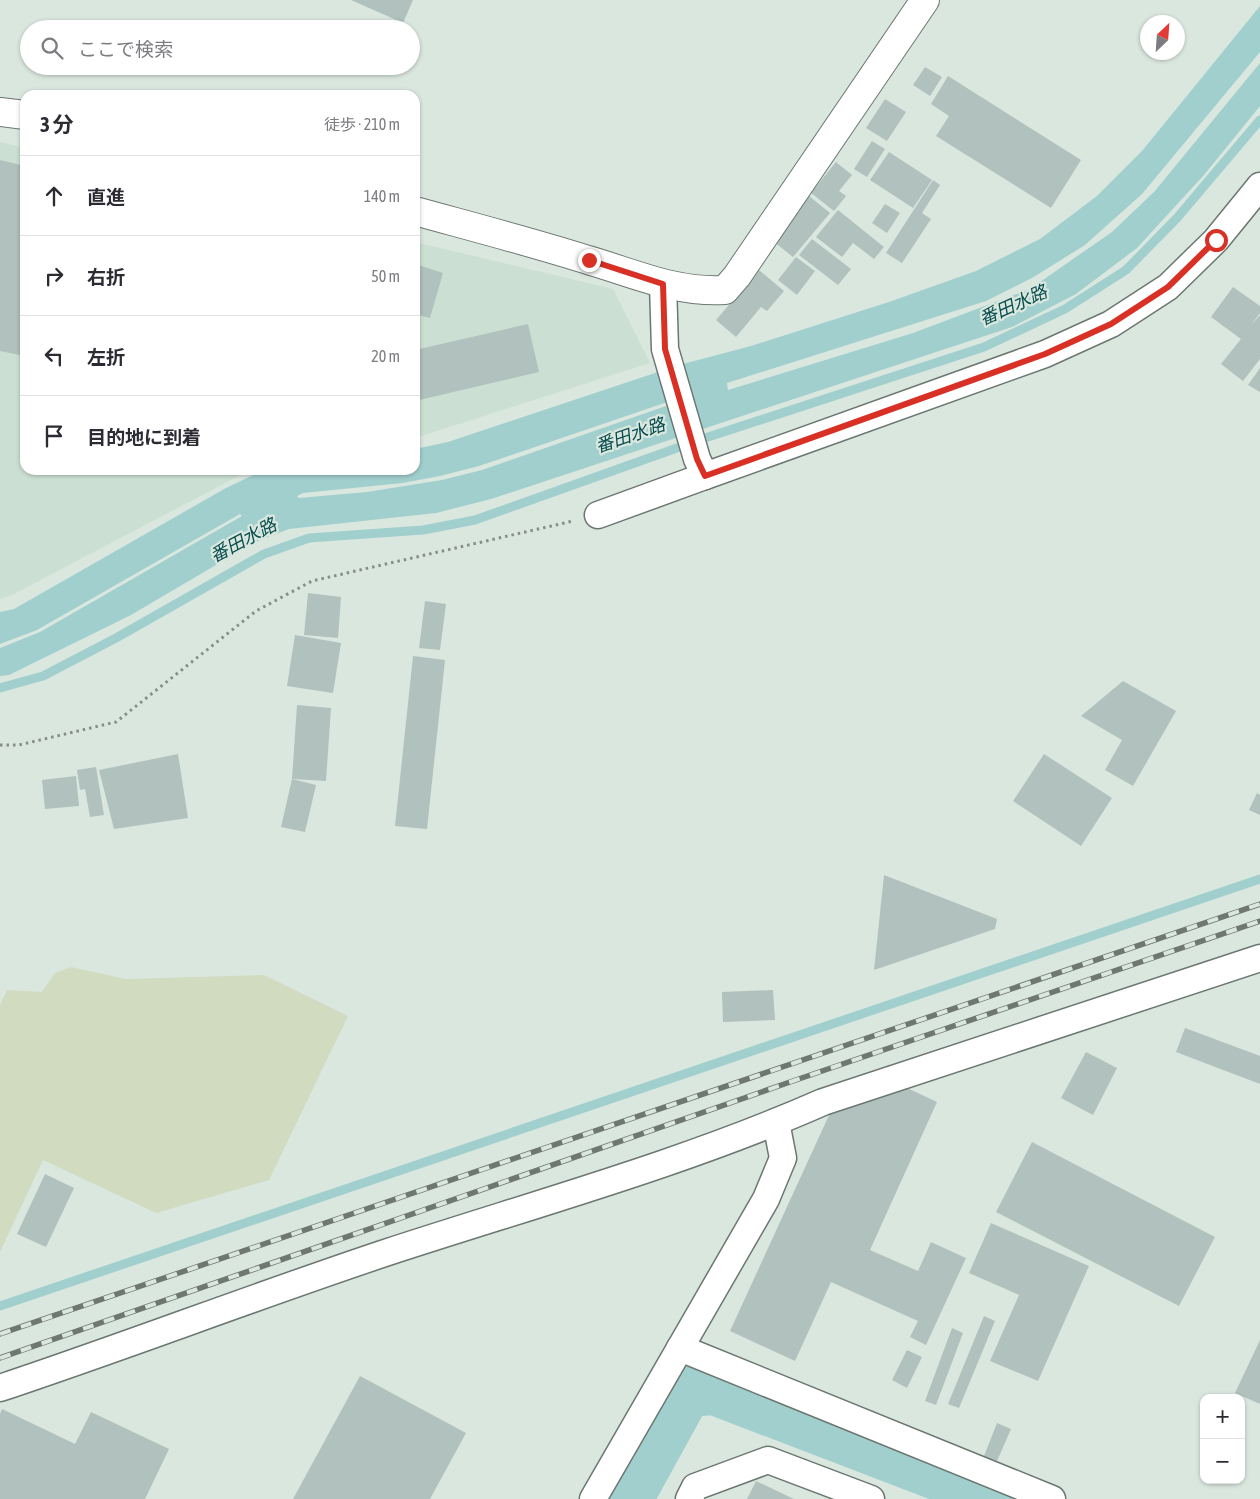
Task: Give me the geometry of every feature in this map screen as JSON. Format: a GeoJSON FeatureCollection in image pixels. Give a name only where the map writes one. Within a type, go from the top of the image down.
{"type":"FeatureCollection","features":[{"type":"Feature","properties":{"kind":"street"},"geometry":{"type":"LineString","coordinates":[[420,211],[589,260],[663,284],[700,291],[725,290],[738,276],[917,2]]}},
{"type":"Feature","properties":{"kind":"street"},"geometry":{"type":"LineString","coordinates":[[0,112],[20,114]]}},
{"type":"Feature","properties":{"kind":"street"},"geometry":{"type":"LineString","coordinates":[[598,515],[701,468],[1045,354],[1111,324],[1168,287],[1216,240],[1260,186]]}},
{"type":"Feature","properties":{"kind":"street"},"geometry":{"type":"LineString","coordinates":[[663,284],[665,349],[701,468]]}},
{"type":"Feature","properties":{"kind":"street"},"geometry":{"type":"LineString","coordinates":[[0,1388],[111,1351],[381,1255],[686,1156],[823,1102],[898,1076],[1260,958]]}},
{"type":"Feature","properties":{"kind":"street"},"geometry":{"type":"LineString","coordinates":[[593,1499],[766,1199],[783,1158],[776,1122]]}},
{"type":"Feature","properties":{"kind":"street"},"geometry":{"type":"LineString","coordinates":[[680,1348],[1052,1499]]}},
{"type":"Feature","properties":{"kind":"street"},"geometry":{"type":"LineString","coordinates":[[689,1499],[695,1487],[768,1460],[871,1499]]}},
{"type":"Feature","properties":{"kind":"path"},"geometry":{"type":"LineString","coordinates":[[0,745],[19,745],[116,722],[256,610],[312,581],[598,515]]}},
{"type":"Feature","properties":{"kind":"shaded area"},"geometry":{"type":"Polygon","coordinates":[[[0,142],[20,147],[20,475],[240,475],[12,595],[0,599],[0,142]]]}},
{"type":"Feature","properties":{"kind":"shaded area"},"geometry":{"type":"Polygon","coordinates":[[[420,243],[613,289],[650,363],[420,436],[420,243]]]}},
{"type":"Feature","properties":{"kind":"shaded area"},"geometry":{"type":"Polygon","coordinates":[[[71,967],[126,979],[264,975],[348,1016],[269,1180],[156,1213],[43,1160],[0,1252],[0,1005],[7,990],[42,992],[55,973],[71,967]]]}},
{"type":"Feature","properties":{"kind":"water","name":"番田水路"},"geometry":{"type":"Polygon","coordinates":[[[1260,6],[1260,52],[1142,194],[1085,245],[1032,278],[986,301],[727,383],[728,390],[913,333],[1030,289],[1112,232],[1154,192],[1260,63],[1260,106],[1204,175],[1137,248],[1076,294],[1012,327],[491,499],[436,513],[289,529],[255,542],[131,615],[9,675],[0,676],[0,648],[40,632],[242,516],[240,514],[37,630],[0,644],[0,612],[14,609],[226,488],[253,475],[420,475],[420,448],[448,442],[679,365],[751,346],[889,302],[976,271],[1040,239],[1097,196],[1142,151],[1260,6]],[[688,395],[479,466],[403,483],[303,493],[297,496],[299,498],[367,492],[442,480],[482,470],[689,398],[688,395]]]}},
{"type":"Feature","properties":{"kind":"building"},"geometry":{"type":"Polygon","coordinates":[[[351,0],[413,0],[404,20],[396,20],[351,0]]]}},
{"type":"Feature","properties":{"kind":"building"},"geometry":{"type":"Polygon","coordinates":[[[925,67],[942,77],[930,96],[913,85],[925,67]]]}},
{"type":"Feature","properties":{"kind":"building"},"geometry":{"type":"Polygon","coordinates":[[[948,76],[1081,160],[1051,208],[936,136],[949,116],[931,104],[948,76]]]}},
{"type":"Feature","properties":{"kind":"building"},"geometry":{"type":"Polygon","coordinates":[[[885,99],[906,112],[887,141],[866,128],[885,99]]]}},
{"type":"Feature","properties":{"kind":"building"},"geometry":{"type":"Polygon","coordinates":[[[872,141],[885,149],[867,177],[854,169],[872,141]]]}},
{"type":"Feature","properties":{"kind":"building"},"geometry":{"type":"Polygon","coordinates":[[[889,152],[932,180],[913,208],[870,180],[889,152]]]}},
{"type":"Feature","properties":{"kind":"building"},"geometry":{"type":"Polygon","coordinates":[[[0,160],[20,165],[20,355],[0,351],[0,160]]]}},
{"type":"Feature","properties":{"kind":"building"},"geometry":{"type":"Polygon","coordinates":[[[836,162],[852,175],[839,191],[846,196],[834,211],[811,193],[836,162]]]}},
{"type":"Feature","properties":{"kind":"building"},"geometry":{"type":"Polygon","coordinates":[[[933,180],[940,185],[922,213],[931,219],[902,263],[886,253],[933,180]]]}},
{"type":"Feature","properties":{"kind":"building"},"geometry":{"type":"Polygon","coordinates":[[[809,196],[830,213],[793,257],[773,241],[809,196]]]}},
{"type":"Feature","properties":{"kind":"building"},"geometry":{"type":"Polygon","coordinates":[[[885,204],[900,213],[887,233],[872,223],[885,204]]]}},
{"type":"Feature","properties":{"kind":"building"},"geometry":{"type":"Polygon","coordinates":[[[838,210],[884,247],[874,259],[853,243],[842,257],[816,237],[838,210]]]}},
{"type":"Feature","properties":{"kind":"building"},"geometry":{"type":"Polygon","coordinates":[[[812,239],[851,269],[838,285],[799,255],[812,239]]]}},
{"type":"Feature","properties":{"kind":"building"},"geometry":{"type":"Polygon","coordinates":[[[796,257],[815,271],[797,295],[778,280],[796,257]]]}},
{"type":"Feature","properties":{"kind":"building"},"geometry":{"type":"Polygon","coordinates":[[[420,266],[443,273],[430,318],[420,315],[420,266]]]}},
{"type":"Feature","properties":{"kind":"building"},"geometry":{"type":"Polygon","coordinates":[[[759,270],[784,291],[767,311],[761,307],[736,337],[716,320],[759,270]]]}},
{"type":"Feature","properties":{"kind":"building"},"geometry":{"type":"Polygon","coordinates":[[[1233,287],[1260,306],[1260,313],[1251,325],[1260,315],[1260,359],[1243,381],[1221,364],[1241,339],[1211,317],[1233,287]]]}},
{"type":"Feature","properties":{"kind":"building"},"geometry":{"type":"Polygon","coordinates":[[[528,324],[539,372],[420,400],[420,349],[528,324]]]}},
{"type":"Feature","properties":{"kind":"building"},"geometry":{"type":"Polygon","coordinates":[[[1260,368],[1260,392],[1248,385],[1260,368]]]}},
{"type":"Feature","properties":{"kind":"building"},"geometry":{"type":"Polygon","coordinates":[[[308,593],[341,597],[338,638],[304,635],[308,593]]]}},
{"type":"Feature","properties":{"kind":"building"},"geometry":{"type":"Polygon","coordinates":[[[425,601],[446,604],[440,650],[419,648],[425,601]]]}},
{"type":"Feature","properties":{"kind":"building"},"geometry":{"type":"Polygon","coordinates":[[[295,635],[341,643],[333,693],[287,686],[295,635]]]}},
{"type":"Feature","properties":{"kind":"building"},"geometry":{"type":"Polygon","coordinates":[[[413,656],[445,660],[427,829],[395,826],[413,656]]]}},
{"type":"Feature","properties":{"kind":"building"},"geometry":{"type":"Polygon","coordinates":[[[1123,681],[1176,711],[1133,786],[1105,770],[1122,740],[1081,716],[1123,681]]]}},
{"type":"Feature","properties":{"kind":"building"},"geometry":{"type":"Polygon","coordinates":[[[297,705],[331,708],[326,781],[292,779],[297,705]]]}},
{"type":"Feature","properties":{"kind":"building"},"geometry":{"type":"Polygon","coordinates":[[[178,754],[188,818],[114,829],[99,770],[178,754]]]}},
{"type":"Feature","properties":{"kind":"building"},"geometry":{"type":"Polygon","coordinates":[[[1044,754],[1112,798],[1081,846],[1013,801],[1044,754]]]}},
{"type":"Feature","properties":{"kind":"building"},"geometry":{"type":"Polygon","coordinates":[[[96,767],[104,815],[90,817],[85,789],[80,790],[77,770],[96,767]]]}},
{"type":"Feature","properties":{"kind":"building"},"geometry":{"type":"Polygon","coordinates":[[[76,776],[79,806],[45,809],[42,780],[76,776]]]}},
{"type":"Feature","properties":{"kind":"building"},"geometry":{"type":"Polygon","coordinates":[[[292,779],[316,785],[305,832],[281,827],[292,779]]]}},
{"type":"Feature","properties":{"kind":"building"},"geometry":{"type":"Polygon","coordinates":[[[1257,793],[1260,795],[1260,815],[1249,810],[1257,793]]]}},
{"type":"Feature","properties":{"kind":"building"},"geometry":{"type":"Polygon","coordinates":[[[884,875],[997,919],[995,929],[874,970],[884,875]]]}},
{"type":"Feature","properties":{"kind":"building"},"geometry":{"type":"Polygon","coordinates":[[[773,990],[775,1020],[723,1022],[722,992],[773,990]]]}},
{"type":"Feature","properties":{"kind":"building"},"geometry":{"type":"Polygon","coordinates":[[[1185,1028],[1260,1056],[1260,1084],[1176,1052],[1185,1028]]]}},
{"type":"Feature","properties":{"kind":"building"},"geometry":{"type":"Polygon","coordinates":[[[1086,1052],[1117,1068],[1093,1115],[1061,1098],[1086,1052]]]}},
{"type":"Feature","properties":{"kind":"building"},"geometry":{"type":"Polygon","coordinates":[[[905,1087],[937,1102],[870,1250],[918,1271],[931,1242],[966,1258],[926,1345],[910,1337],[918,1321],[831,1282],[795,1361],[730,1331],[830,1113],[905,1087]]]}},
{"type":"Feature","properties":{"kind":"building"},"geometry":{"type":"Polygon","coordinates":[[[1032,1142],[1215,1237],[1179,1306],[996,1212],[1032,1142]]]}},
{"type":"Feature","properties":{"kind":"building"},"geometry":{"type":"Polygon","coordinates":[[[45,1174],[74,1188],[46,1247],[17,1234],[45,1174]]]}},
{"type":"Feature","properties":{"kind":"building"},"geometry":{"type":"Polygon","coordinates":[[[991,1223],[1089,1266],[1038,1381],[990,1361],[1019,1295],[969,1273],[991,1223]]]}},
{"type":"Feature","properties":{"kind":"building"},"geometry":{"type":"Polygon","coordinates":[[[984,1316],[995,1321],[959,1408],[948,1404],[984,1316]]]}},
{"type":"Feature","properties":{"kind":"building"},"geometry":{"type":"Polygon","coordinates":[[[952,1328],[963,1333],[936,1405],[925,1401],[952,1328]]]}},
{"type":"Feature","properties":{"kind":"building"},"geometry":{"type":"Polygon","coordinates":[[[1260,1340],[1260,1404],[1245,1397],[1245,1394],[1235,1393],[1260,1340]]]}},
{"type":"Feature","properties":{"kind":"building"},"geometry":{"type":"Polygon","coordinates":[[[907,1350],[922,1357],[907,1388],[892,1380],[907,1350]]]}},
{"type":"Feature","properties":{"kind":"building"},"geometry":{"type":"Polygon","coordinates":[[[360,1376],[466,1433],[430,1499],[293,1499],[360,1376]]]}},
{"type":"Feature","properties":{"kind":"building"},"geometry":{"type":"Polygon","coordinates":[[[2,1409],[75,1444],[91,1412],[169,1449],[145,1499],[0,1499],[0,1414],[2,1409]]]}},
{"type":"Feature","properties":{"kind":"building"},"geometry":{"type":"Polygon","coordinates":[[[997,1423],[1011,1429],[997,1461],[984,1456],[997,1423]]]}},
{"type":"Feature","properties":{"kind":"building"},"geometry":{"type":"Polygon","coordinates":[[[756,1481],[794,1499],[747,1499],[756,1481]]]}},
{"type":"Feature","properties":{"kind":"waterway"},"geometry":{"type":"LineString","coordinates":[[0,688],[43,676],[116,638],[264,554],[309,538],[423,530],[475,520],[705,438],[984,347],[1065,309],[1126,270],[1177,218],[1260,120]]}},
{"type":"Feature","properties":{"kind":"waterway"},"geometry":{"type":"LineString","coordinates":[[0,1306],[1260,879]]}},
{"type":"Feature","properties":{"kind":"waterway"},"geometry":{"type":"LineString","coordinates":[[628,1499],[687,1392],[714,1390],[999,1499]]}},
{"type":"Feature","properties":{"kind":"railway"},"geometry":{"type":"LineString","coordinates":[[0,1334],[1260,904]]}},
{"type":"Feature","properties":{"kind":"railway"},"geometry":{"type":"LineString","coordinates":[[0,1358],[790,1082],[1260,921]]}},
{"type":"Feature","properties":{"kind":"route"},"geometry":{"type":"LineString","coordinates":[[589,260],[663,284],[665,349],[697,459],[705,476],[1045,354],[1111,324],[1168,287],[1216,240]]}}]}
